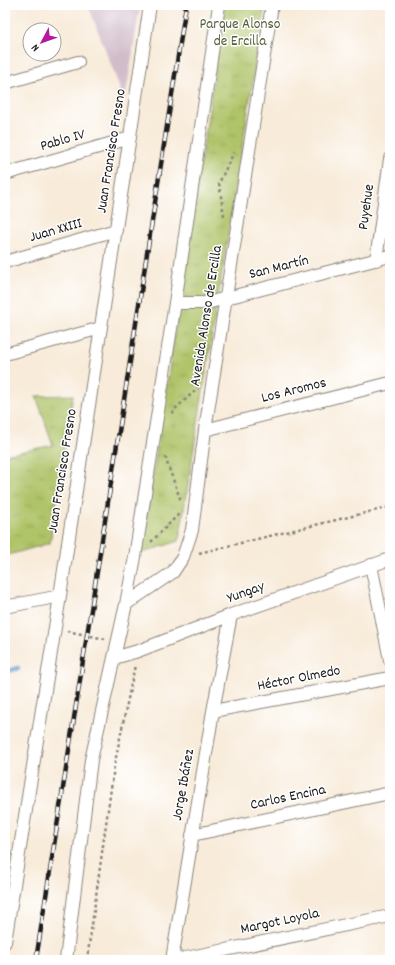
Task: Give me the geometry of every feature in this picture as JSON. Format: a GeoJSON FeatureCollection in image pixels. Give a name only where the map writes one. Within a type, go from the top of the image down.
{"type":"FeatureCollection","features":[{"type":"Feature","properties":{"kind":"street","name":"Juan Francisco Fresno"},"geometry":{"type":"LineString","coordinates":[[5,942],[55,629],[150,5]]}},
{"type":"Feature","properties":{"kind":"street"},"geometry":{"type":"LineString","coordinates":[[66,960],[91,760],[135,557],[175,303],[219,5]]}},
{"type":"Feature","properties":{"kind":"street","name":"Avenida Alonso de Ercilla"},"geometry":{"type":"LineString","coordinates":[[126,604],[173,572],[183,557],[192,530],[205,430],[272,5]]}},
{"type":"Feature","properties":{"kind":"street"},"geometry":{"type":"LineString","coordinates":[[5,83],[78,62]]}},
{"type":"Feature","properties":{"kind":"street","name":"Pablo IV"},"geometry":{"type":"LineString","coordinates":[[5,174],[130,138]]}},
{"type":"Feature","properties":{"kind":"street","name":"Puyehue"},"geometry":{"type":"LineString","coordinates":[[376,260],[390,159]]}},
{"type":"Feature","properties":{"kind":"street","name":"Juan XXIII"},"geometry":{"type":"LineString","coordinates":[[5,262],[116,230]]}},
{"type":"Feature","properties":{"kind":"street","name":"San Martín"},"geometry":{"type":"LineString","coordinates":[[175,303],[207,303],[390,256]]}},
{"type":"Feature","properties":{"kind":"street"},"geometry":{"type":"LineString","coordinates":[[5,354],[101,328]]}},
{"type":"Feature","properties":{"kind":"street","name":"Los Aromos"},"geometry":{"type":"LineString","coordinates":[[205,430],[390,382]]}},
{"type":"Feature","properties":{"kind":"street","name":"Yungay"},"geometry":{"type":"LineString","coordinates":[[114,658],[138,651],[231,615],[390,559]]}},
{"type":"Feature","properties":{"kind":"street"},"geometry":{"type":"LineString","coordinates":[[371,565],[390,660]]}},
{"type":"Feature","properties":{"kind":"street"},"geometry":{"type":"LineString","coordinates":[[5,605],[60,596]]}},
{"type":"Feature","properties":{"kind":"street","name":"Jorge Ibáñez"},"geometry":{"type":"LineString","coordinates":[[172,960],[213,711],[231,615]]}},
{"type":"Feature","properties":{"kind":"street","name":"Héctor Olmedo"},"geometry":{"type":"LineString","coordinates":[[213,711],[390,678]]}},
{"type":"Feature","properties":{"kind":"street","name":"Carlos Encina"},"geometry":{"type":"LineString","coordinates":[[192,835],[390,793]]}},
{"type":"Feature","properties":{"kind":"street","name":"Margot Loyola"},"geometry":{"type":"LineString","coordinates":[[176,960],[390,916]]}},
{"type":"Feature","properties":{"kind":"path"},"geometry":{"type":"LineString","coordinates":[[172,418],[173,411],[200,386]]}},
{"type":"Feature","properties":{"kind":"path"},"geometry":{"type":"LineString","coordinates":[[167,453],[166,460],[182,502]]}},
{"type":"Feature","properties":{"kind":"path"},"geometry":{"type":"LineString","coordinates":[[183,557],[390,507]]}},
{"type":"Feature","properties":{"kind":"path"},"geometry":{"type":"LineString","coordinates":[[135,557],[185,509]]}},
{"type":"Feature","properties":{"kind":"path"},"geometry":{"type":"LineString","coordinates":[[55,629],[117,641]]}},
{"type":"Feature","properties":{"kind":"path"},"geometry":{"type":"LineString","coordinates":[[87,960],[114,767],[138,651]]}},
{"type":"Feature","properties":{"kind":"shaded area"},"geometry":{"type":"Polygon","coordinates":[[[88,5],[140,5],[125,101],[88,5]]]}},
{"type":"Feature","properties":{"kind":"green space","name":"Parque Alonso de Ercilla"},"geometry":{"type":"Polygon","coordinates":[[[225,5],[265,5],[179,541],[141,553],[225,5]]]}},
{"type":"Feature","properties":{"kind":"green space"},"geometry":{"type":"Polygon","coordinates":[[[73,395],[50,543],[5,556],[5,455],[53,445],[36,396],[73,395]]]}},
{"type":"Feature","properties":{"kind":"waterway"},"geometry":{"type":"LineString","coordinates":[[5,672],[18,668]]}},
{"type":"Feature","properties":{"kind":"railway"},"geometry":{"type":"LineString","coordinates":[[36,960],[186,5]]}}]}
